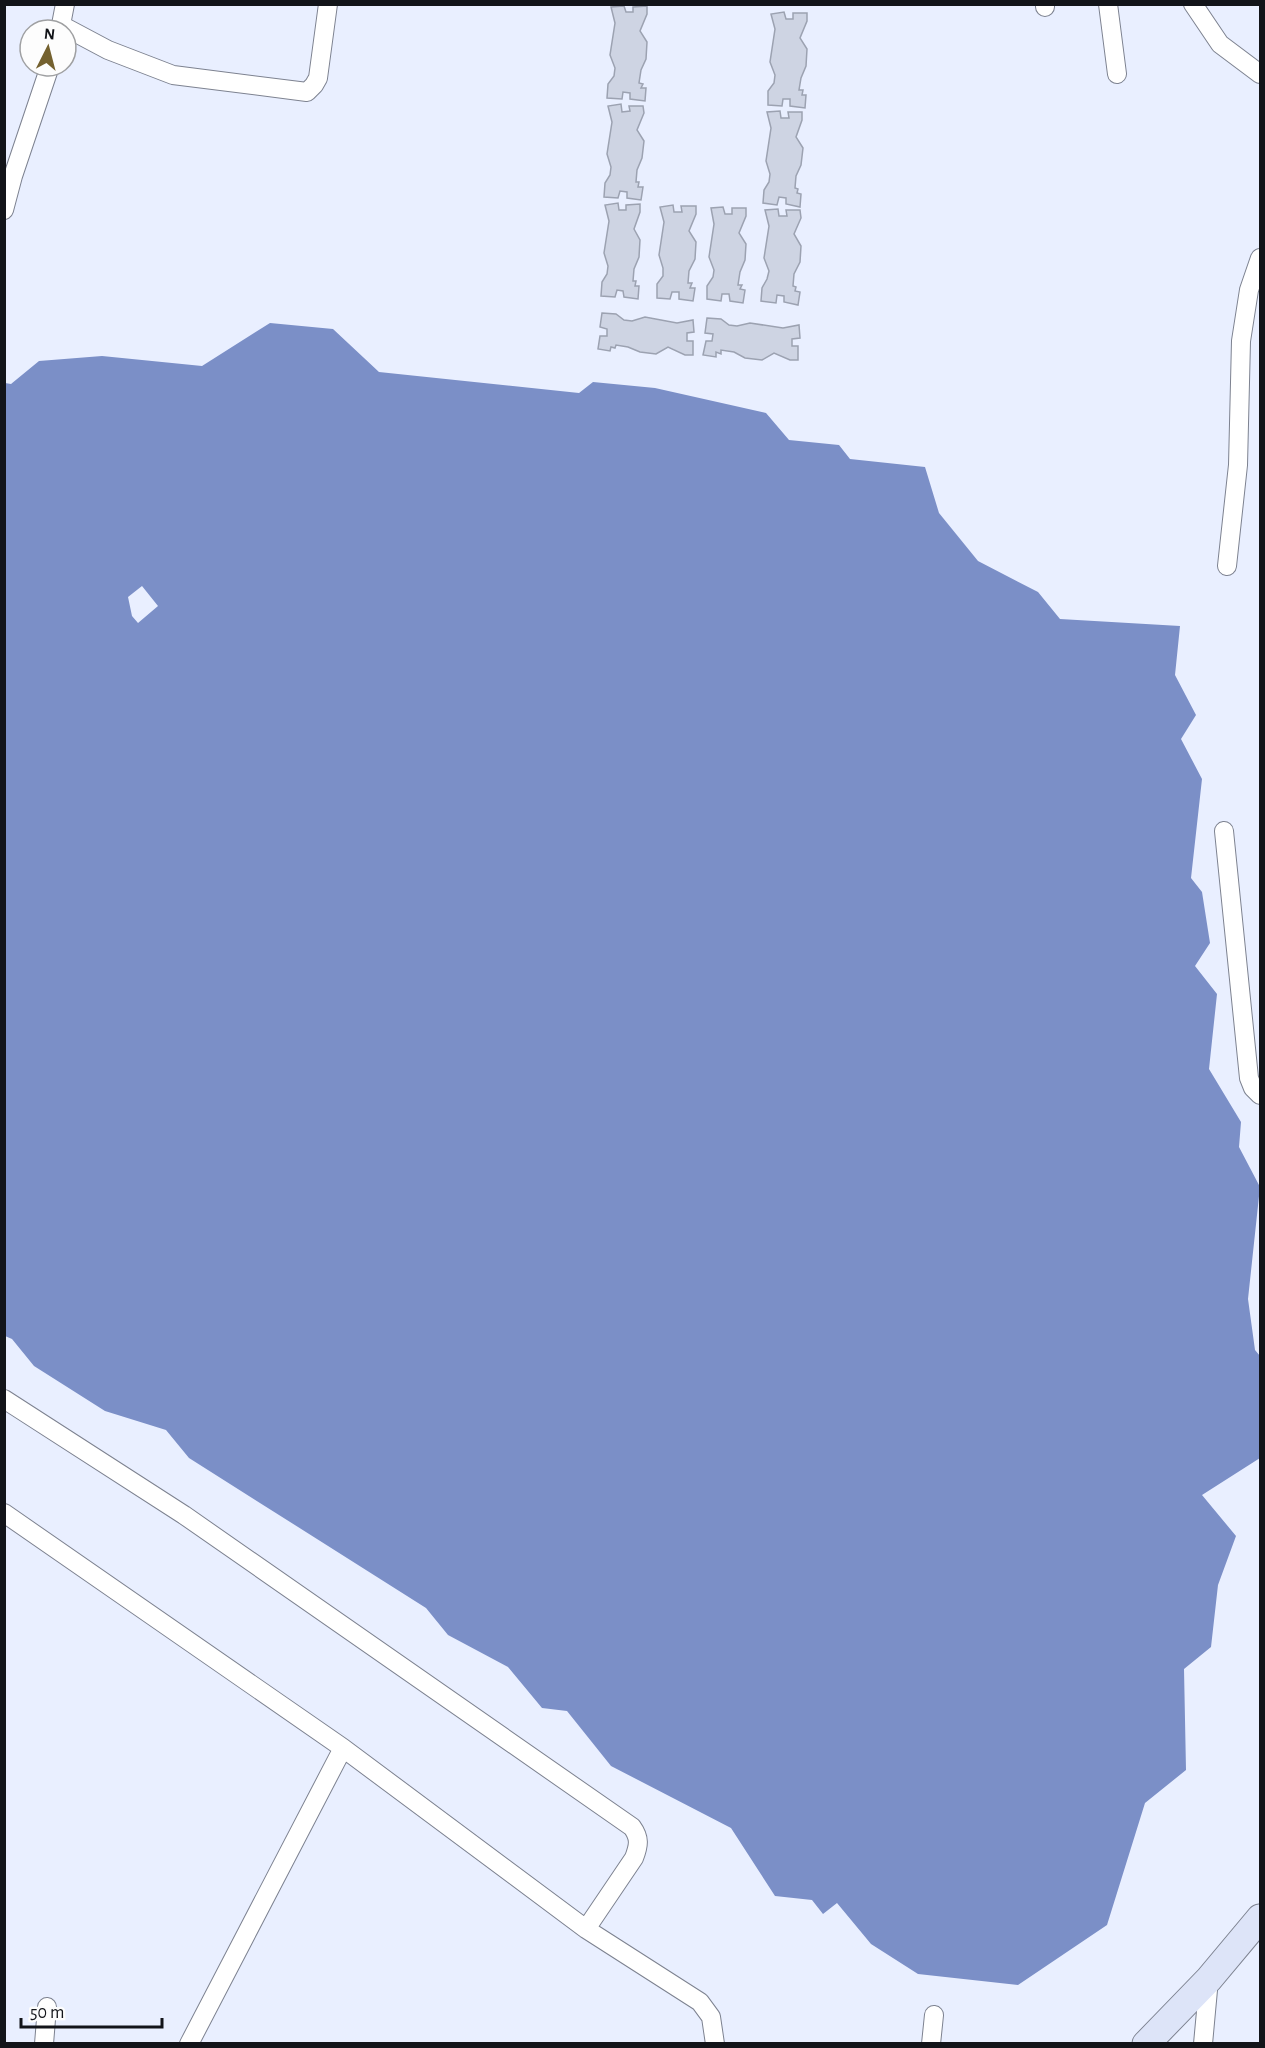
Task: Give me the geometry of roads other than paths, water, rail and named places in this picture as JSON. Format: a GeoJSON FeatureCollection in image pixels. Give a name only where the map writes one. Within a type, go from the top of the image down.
{"type":"FeatureCollection","features":[{"type":"Feature","properties":{"kind":"street"},"geometry":{"type":"LineString","coordinates":[[78,36],[173,75],[307,92],[318,78],[328,4]]}},
{"type":"Feature","properties":{"kind":"street"},"geometry":{"type":"LineString","coordinates":[[1107,4],[1117,74]]}},
{"type":"Feature","properties":{"kind":"street"},"geometry":{"type":"LineString","coordinates":[[1193,4],[1220,44],[1260,74]]}},
{"type":"Feature","properties":{"kind":"street"},"geometry":{"type":"LineString","coordinates":[[4,210],[46,78]]}},
{"type":"Feature","properties":{"kind":"street"},"geometry":{"type":"LineString","coordinates":[[1227,566],[1238,465],[1240,341],[1249,290],[1260,258]]}},
{"type":"Feature","properties":{"kind":"street"},"geometry":{"type":"LineString","coordinates":[[1224,831],[1250,1078],[1253,1088],[1260,1095]]}},
{"type":"Feature","properties":{"kind":"street"},"geometry":{"type":"LineString","coordinates":[[4,1399],[184,1515],[632,1827],[638,1835],[638,1847],[634,1857],[586,1929]]}},
{"type":"Feature","properties":{"kind":"street"},"geometry":{"type":"LineString","coordinates":[[4,1513],[343,1748],[586,1929],[700,2002],[711,2017],[715,2043]]}},
{"type":"Feature","properties":{"kind":"street"},"geometry":{"type":"LineString","coordinates":[[189,2043],[343,1748]]}},
{"type":"Feature","properties":{"kind":"street"},"geometry":{"type":"LineString","coordinates":[[1146,2043],[1209,1980],[1260,1917]]}},
{"type":"Feature","properties":{"kind":"street"},"geometry":{"type":"LineString","coordinates":[[1203,2043],[1209,1980]]}},
{"type":"Feature","properties":{"kind":"street"},"geometry":{"type":"LineString","coordinates":[[44,2043],[47,2007]]}},
{"type":"Feature","properties":{"kind":"street"},"geometry":{"type":"LineString","coordinates":[[932,2043],[934,2015]]}},
{"type":"Feature","properties":{"kind":"water"},"geometry":{"type":"Polygon","coordinates":[[[270,323],[333,329],[379,372],[579,393],[593,382],[655,388],[766,413],[789,440],[839,445],[850,459],[925,467],[939,513],[978,561],[1038,592],[1060,619],[1180,626],[1175,675],[1196,715],[1181,739],[1202,779],[1191,878],[1202,892],[1210,943],[1195,966],[1217,994],[1209,1069],[1241,1122],[1239,1147],[1260,1187],[1248,1299],[1255,1350],[1260,1356],[1260,1458],[1202,1495],[1236,1536],[1218,1585],[1211,1647],[1184,1669],[1186,1770],[1145,1803],[1107,1925],[1018,1985],[918,1974],[871,1944],[837,1903],[823,1914],[812,1900],[775,1896],[731,1828],[611,1766],[567,1711],[542,1708],[508,1667],[448,1635],[426,1608],[189,1458],[166,1430],[105,1411],[34,1366],[12,1339],[5,1336],[5,383],[11,384],[39,361],[102,356],[202,366],[270,323]],[[142,586],[128,597],[132,616],[138,623],[158,606],[142,586]]]}}]}
